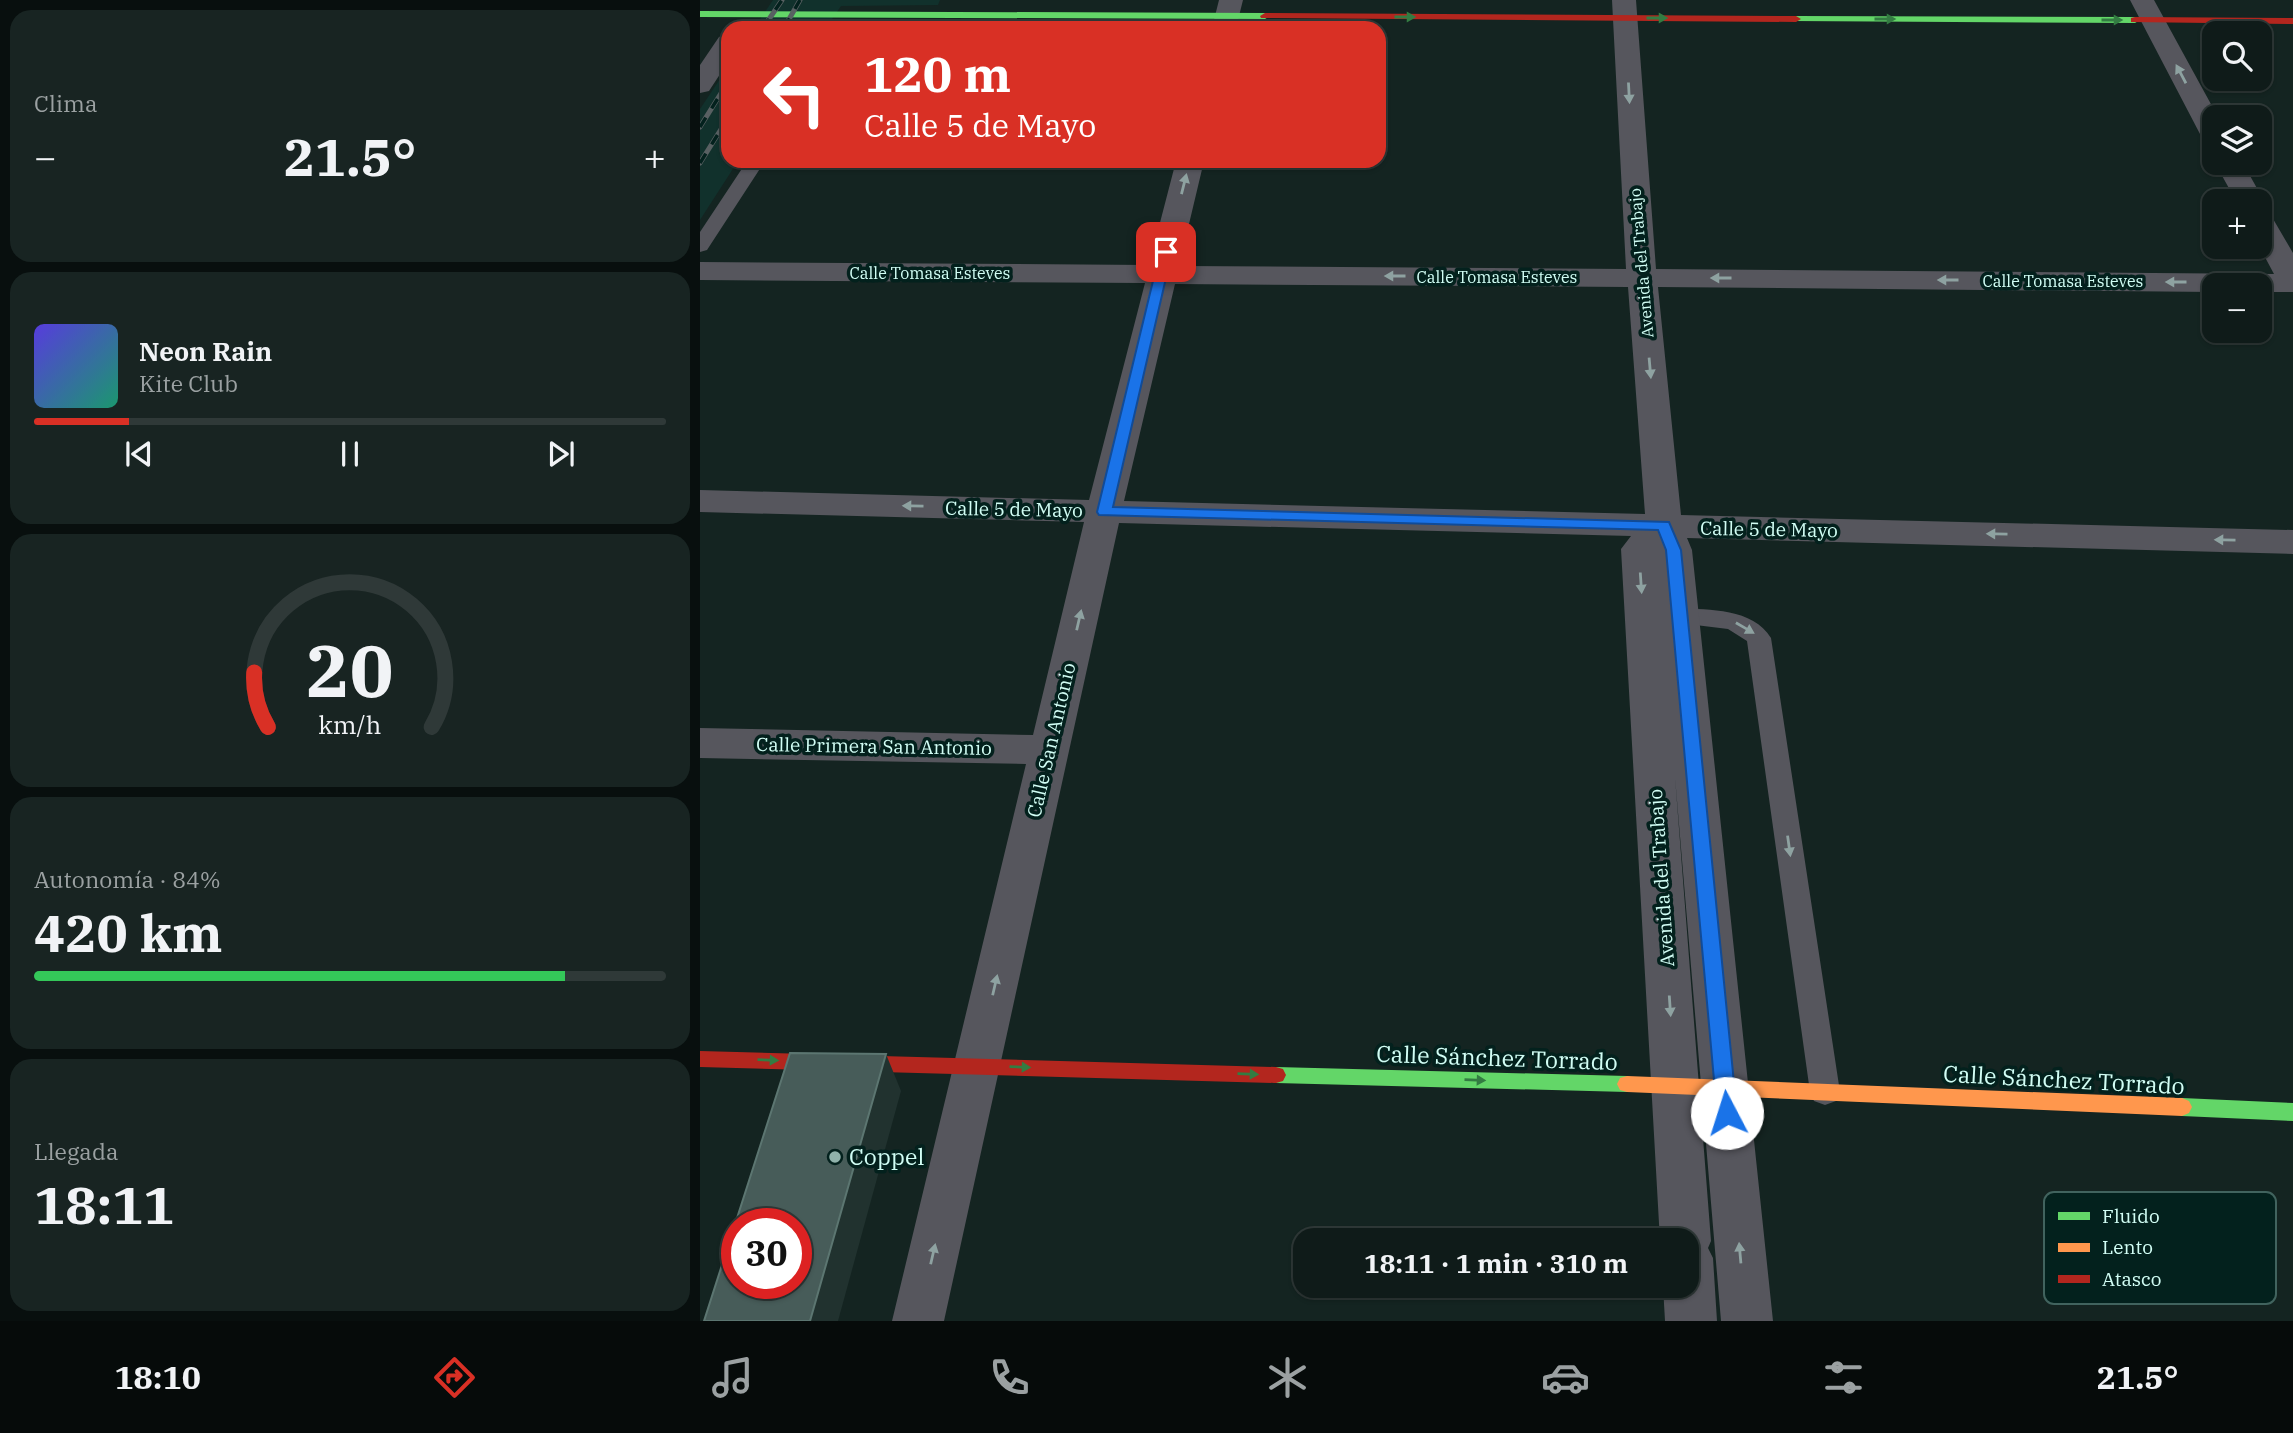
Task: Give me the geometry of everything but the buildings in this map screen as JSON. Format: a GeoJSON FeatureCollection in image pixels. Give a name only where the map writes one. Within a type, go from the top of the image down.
{"type":"FeatureCollection","features":[{"type":"Feature","properties":{"kind":"main road"},"geometry":{"type":"LineString","coordinates":[[700,14],[1227,15],[1625,9],[2147,10],[2293,21]]}},
{"type":"Feature","properties":{"kind":"main road","name":"Calle Sánchez Torrado"},"geometry":{"type":"LineString","coordinates":[[700,1059],[1675,1085],[2293,1112]]}},
{"type":"Feature","properties":{"kind":"street","name":"Avenida del Trabajo"},"geometry":{"type":"LineString","coordinates":[[1625,9],[1642,278],[1664,526],[1674,550],[1746,1321]]}},
{"type":"Feature","properties":{"kind":"street"},"geometry":{"type":"LineString","coordinates":[[2147,10],[2202,112]]}},
{"type":"Feature","properties":{"kind":"street"},"geometry":{"type":"LineString","coordinates":[[700,85],[721,53]]}},
{"type":"Feature","properties":{"kind":"street","name":"Calle San Antonio"},"geometry":{"type":"LineString","coordinates":[[918,1321],[1104,512],[1160,274],[1188,168]]}},
{"type":"Feature","properties":{"kind":"street"},"geometry":{"type":"LineString","coordinates":[[2272,242],[2293,282]]}},
{"type":"Feature","properties":{"kind":"street","name":"Calle Tomasa Esteves"},"geometry":{"type":"LineString","coordinates":[[700,271],[2293,282]]}},
{"type":"Feature","properties":{"kind":"street","name":"Calle 5 de Mayo"},"geometry":{"type":"LineString","coordinates":[[700,501],[2293,542]]}},
{"type":"Feature","properties":{"kind":"street","name":"Avenida del Trabajo"},"geometry":{"type":"LineString","coordinates":[[1664,526],[1639,549],[1685,1228]]}},
{"type":"Feature","properties":{"kind":"street","name":"Calle Primera San Antonio"},"geometry":{"type":"LineString","coordinates":[[700,743],[1049,750]]}},
{"type":"Feature","properties":{"kind":"street"},"geometry":{"type":"LineString","coordinates":[[1690,1298],[1691,1321]]}},
{"type":"Feature","properties":{"kind":"lane"},"geometry":{"type":"LineString","coordinates":[[700,246],[751,168]]}},
{"type":"Feature","properties":{"kind":"lane"},"geometry":{"type":"LineString","coordinates":[[1679,616],[1736,622],[1750,628],[1759,638],[1825,1092]]}},
{"type":"Feature","properties":{"kind":"shaded area"},"geometry":{"type":"Polygon","coordinates":[[[773,0],[940,0],[938,5],[841,6],[831,21],[759,21],[773,0]]]}},
{"type":"Feature","properties":{"kind":"shaded area"},"geometry":{"type":"Polygon","coordinates":[[[721,78],[721,168],[733,168],[700,220],[700,109],[721,78]]]}},
{"type":"Feature","properties":{"kind":"railway"},"geometry":{"type":"LineString","coordinates":[[768,21],[782,0]]}},
{"type":"Feature","properties":{"kind":"railway"},"geometry":{"type":"LineString","coordinates":[[788,21],[800,0]]}},
{"type":"Feature","properties":{"kind":"railway"},"geometry":{"type":"LineString","coordinates":[[700,127],[721,93]]}},
{"type":"Feature","properties":{"kind":"railway"},"geometry":{"type":"LineString","coordinates":[[700,163],[721,129]]}},
{"type":"Feature","properties":{"kind":"traffic: fast"},"geometry":{"type":"LineString","coordinates":[[700,14],[1265,16]]}},
{"type":"Feature","properties":{"kind":"traffic: fast"},"geometry":{"type":"LineString","coordinates":[[1796,19],[2135,20]]}},
{"type":"Feature","properties":{"kind":"traffic: fast"},"geometry":{"type":"LineString","coordinates":[[1276,1075],[1627,1084]]}},
{"type":"Feature","properties":{"kind":"traffic: fast"},"geometry":{"type":"LineString","coordinates":[[2182,1107],[2293,1112]]}},
{"type":"Feature","properties":{"kind":"traffic: slow"},"geometry":{"type":"LineString","coordinates":[[1627,1084],[2182,1107]]}},
{"type":"Feature","properties":{"kind":"traffic: jam"},"geometry":{"type":"LineString","coordinates":[[1265,16],[1796,19]]}},
{"type":"Feature","properties":{"kind":"traffic: jam"},"geometry":{"type":"LineString","coordinates":[[2135,20],[2293,21]]}},
{"type":"Feature","properties":{"kind":"traffic: jam"},"geometry":{"type":"LineString","coordinates":[[700,1059],[1276,1075]]}},
{"type":"Feature","properties":{"kind":"place","name":"Coppel"},"geometry":{"type":"Point","coordinates":[835,1157]}},
{"type":"Feature","properties":{"kind":"route"},"geometry":{"type":"LineString","coordinates":[[1166,252],[1104,512],[1664,526],[1674,550],[1727,1113]]}}]}
